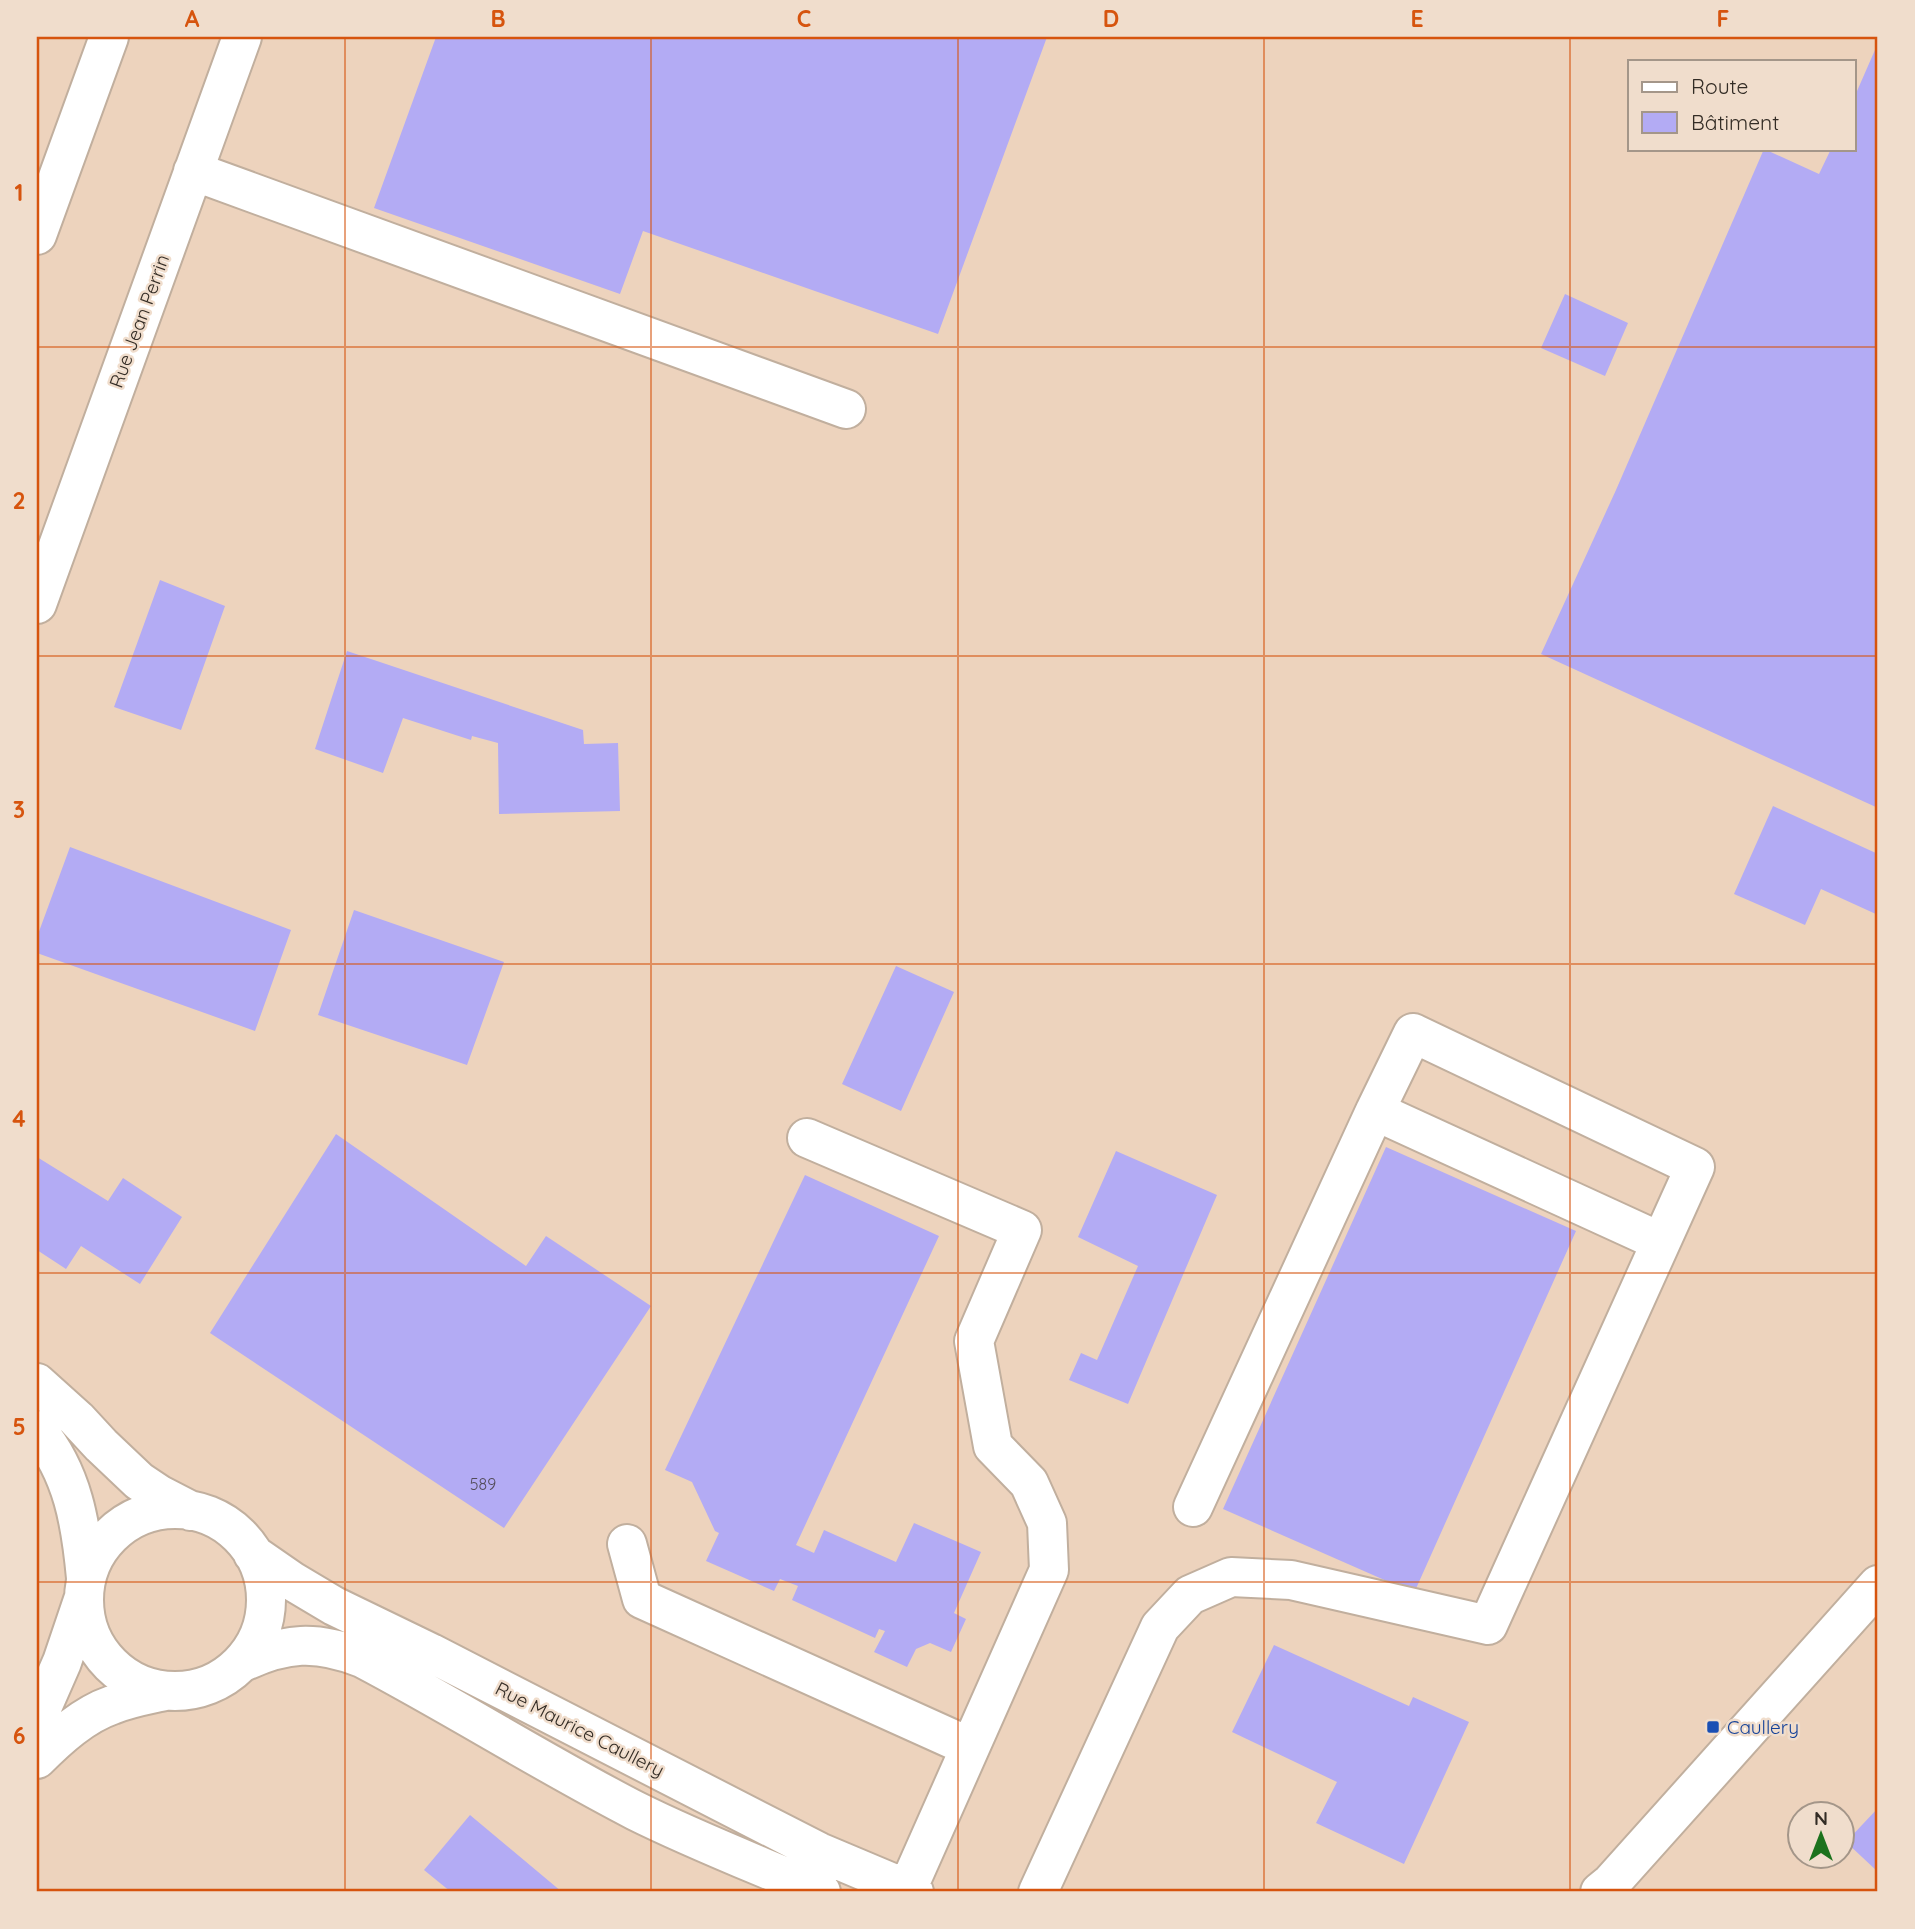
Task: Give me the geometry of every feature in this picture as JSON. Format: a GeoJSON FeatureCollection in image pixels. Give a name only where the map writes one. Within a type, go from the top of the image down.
{"type":"FeatureCollection","features":[{"type":"Feature","properties":{"kind":"street"},"geometry":{"type":"LineString","coordinates":[[37,235],[109,37]]}},
{"type":"Feature","properties":{"kind":"street","name":"Rue Jean Perrin"},"geometry":{"type":"LineString","coordinates":[[39,590],[242,37]]}},
{"type":"Feature","properties":{"kind":"street"},"geometry":{"type":"LineString","coordinates":[[193,172],[846,410]]}},
{"type":"Feature","properties":{"kind":"street"},"geometry":{"type":"LineString","coordinates":[[1038,1892],[1160,1627],[1190,1595],[1231,1577],[1290,1580],[1488,1625],[1695,1167],[1413,1034],[1193,1507]]}},
{"type":"Feature","properties":{"kind":"street"},"geometry":{"type":"LineString","coordinates":[[1375,1111],[1661,1242]]}},
{"type":"Feature","properties":{"kind":"street"},"geometry":{"type":"LineString","coordinates":[[807,1138],[1022,1230],[974,1341],[993,1446],[1029,1483],[1046,1522],[1049,1570],[909,1891]]}},
{"type":"Feature","properties":{"kind":"street","name":"Rue Maurice Caullery"},"geometry":{"type":"LineString","coordinates":[[37,1383],[139,1481],[191,1511]]}},
{"type":"Feature","properties":{"kind":"street","name":"Rue Maurice Caullery"},"geometry":{"type":"LineString","coordinates":[[37,1430],[64,1471],[72,1493],[82,1538],[84,1610],[90,1634],[110,1665],[141,1685],[165,1691],[201,1688],[223,1678],[250,1652],[261,1629],[266,1603],[263,1577],[246,1543],[226,1525],[191,1511],[153,1512],[141,1515],[120,1528],[102,1545],[90,1567],[85,1588]]}},
{"type":"Feature","properties":{"kind":"street"},"geometry":{"type":"LineString","coordinates":[[627,1544],[642,1599],[971,1747]]}},
{"type":"Feature","properties":{"kind":"street","name":"Rue Maurice Caullery"},"geometry":{"type":"LineString","coordinates":[[253,1554],[334,1605],[819,1852],[909,1891]]}},
{"type":"Feature","properties":{"kind":"street"},"geometry":{"type":"LineString","coordinates":[[1605,1889],[1878,1585]]}},
{"type":"Feature","properties":{"kind":"street"},"geometry":{"type":"LineString","coordinates":[[37,1719],[62,1662],[85,1588]]}},
{"type":"Feature","properties":{"kind":"street","name":"Rue Maurice Caullery"},"geometry":{"type":"LineString","coordinates":[[241,1662],[282,1647],[302,1646],[326,1647],[362,1658],[566,1774],[669,1827],[821,1892]]}},
{"type":"Feature","properties":{"kind":"street"},"geometry":{"type":"LineString","coordinates":[[37,1759],[91,1715],[110,1705],[165,1691]]}},
{"type":"Feature","properties":{"kind":"shaded area"},"geometry":{"type":"Polygon","coordinates":[[[37,37],[1878,37],[1878,1892],[37,1892],[37,37]]]}},
{"type":"Feature","properties":{"kind":"building"},"geometry":{"type":"Polygon","coordinates":[[[436,37],[1047,37],[938,334],[643,231],[620,294],[374,208],[436,37]]]}},
{"type":"Feature","properties":{"kind":"building"},"geometry":{"type":"Polygon","coordinates":[[[1878,43],[1878,808],[1541,654],[1616,490],[1764,150],[1819,174],[1831,150],[1856,150],[1856,93],[1878,43]]]}},
{"type":"Feature","properties":{"kind":"building"},"geometry":{"type":"Polygon","coordinates":[[[1565,294],[1628,323],[1605,376],[1541,348],[1565,294]]]}},
{"type":"Feature","properties":{"kind":"building"},"geometry":{"type":"Polygon","coordinates":[[[160,580],[225,606],[181,730],[114,707],[160,580]]]}},
{"type":"Feature","properties":{"kind":"building"},"geometry":{"type":"Polygon","coordinates":[[[347,651],[583,730],[584,744],[618,743],[620,811],[499,814],[498,743],[472,736],[471,740],[403,718],[383,773],[315,749],[347,651]]]}},
{"type":"Feature","properties":{"kind":"building"},"geometry":{"type":"Polygon","coordinates":[[[1773,806],[1878,854],[1878,915],[1821,889],[1805,925],[1734,894],[1773,806]]]}},
{"type":"Feature","properties":{"kind":"building"},"geometry":{"type":"Polygon","coordinates":[[[70,847],[291,930],[255,1031],[37,953],[37,937],[70,847]]]}},
{"type":"Feature","properties":{"kind":"building"},"geometry":{"type":"Polygon","coordinates":[[[354,910],[504,962],[467,1065],[318,1015],[354,910]]]}},
{"type":"Feature","properties":{"kind":"building"},"geometry":{"type":"Polygon","coordinates":[[[896,966],[954,992],[901,1111],[842,1084],[896,966]]]}},
{"type":"Feature","properties":{"kind":"building"},"geometry":{"type":"Polygon","coordinates":[[[336,1134],[526,1266],[546,1236],[651,1306],[504,1528],[210,1333],[336,1134]]]}},
{"type":"Feature","properties":{"kind":"building"},"geometry":{"type":"Polygon","coordinates":[[[1386,1147],[1576,1231],[1414,1593],[1223,1509],[1386,1147]]]}},
{"type":"Feature","properties":{"kind":"building"},"geometry":{"type":"Polygon","coordinates":[[[1116,1151],[1217,1195],[1128,1404],[1069,1380],[1081,1353],[1097,1360],[1138,1266],[1078,1237],[1116,1151]]]}},
{"type":"Feature","properties":{"kind":"building"},"geometry":{"type":"Polygon","coordinates":[[[37,1157],[108,1201],[123,1178],[182,1217],[140,1284],[81,1246],[66,1269],[37,1250],[37,1157]]]}},
{"type":"Feature","properties":{"kind":"building"},"geometry":{"type":"Polygon","coordinates":[[[805,1175],[939,1236],[796,1545],[814,1553],[824,1530],[896,1562],[914,1523],[981,1552],[954,1613],[966,1619],[951,1652],[930,1643],[916,1649],[907,1667],[874,1652],[885,1631],[879,1629],[875,1638],[792,1600],[798,1586],[780,1579],[774,1591],[706,1561],[719,1533],[715,1531],[692,1482],[665,1470],[805,1175]]]}},
{"type":"Feature","properties":{"kind":"building"},"geometry":{"type":"Polygon","coordinates":[[[1274,1645],[1409,1706],[1413,1697],[1469,1722],[1404,1864],[1316,1823],[1337,1782],[1232,1732],[1274,1645]]]}},
{"type":"Feature","properties":{"kind":"building"},"geometry":{"type":"Polygon","coordinates":[[[1878,1808],[1878,1872],[1856,1851],[1856,1831],[1878,1808]]]}},
{"type":"Feature","properties":{"kind":"building"},"geometry":{"type":"Polygon","coordinates":[[[470,1815],[562,1892],[451,1892],[424,1870],[470,1815]]]}},
{"type":"Feature","properties":{"kind":"place","name":"Caullery"},"geometry":{"type":"Point","coordinates":[1713,1727]}}]}
